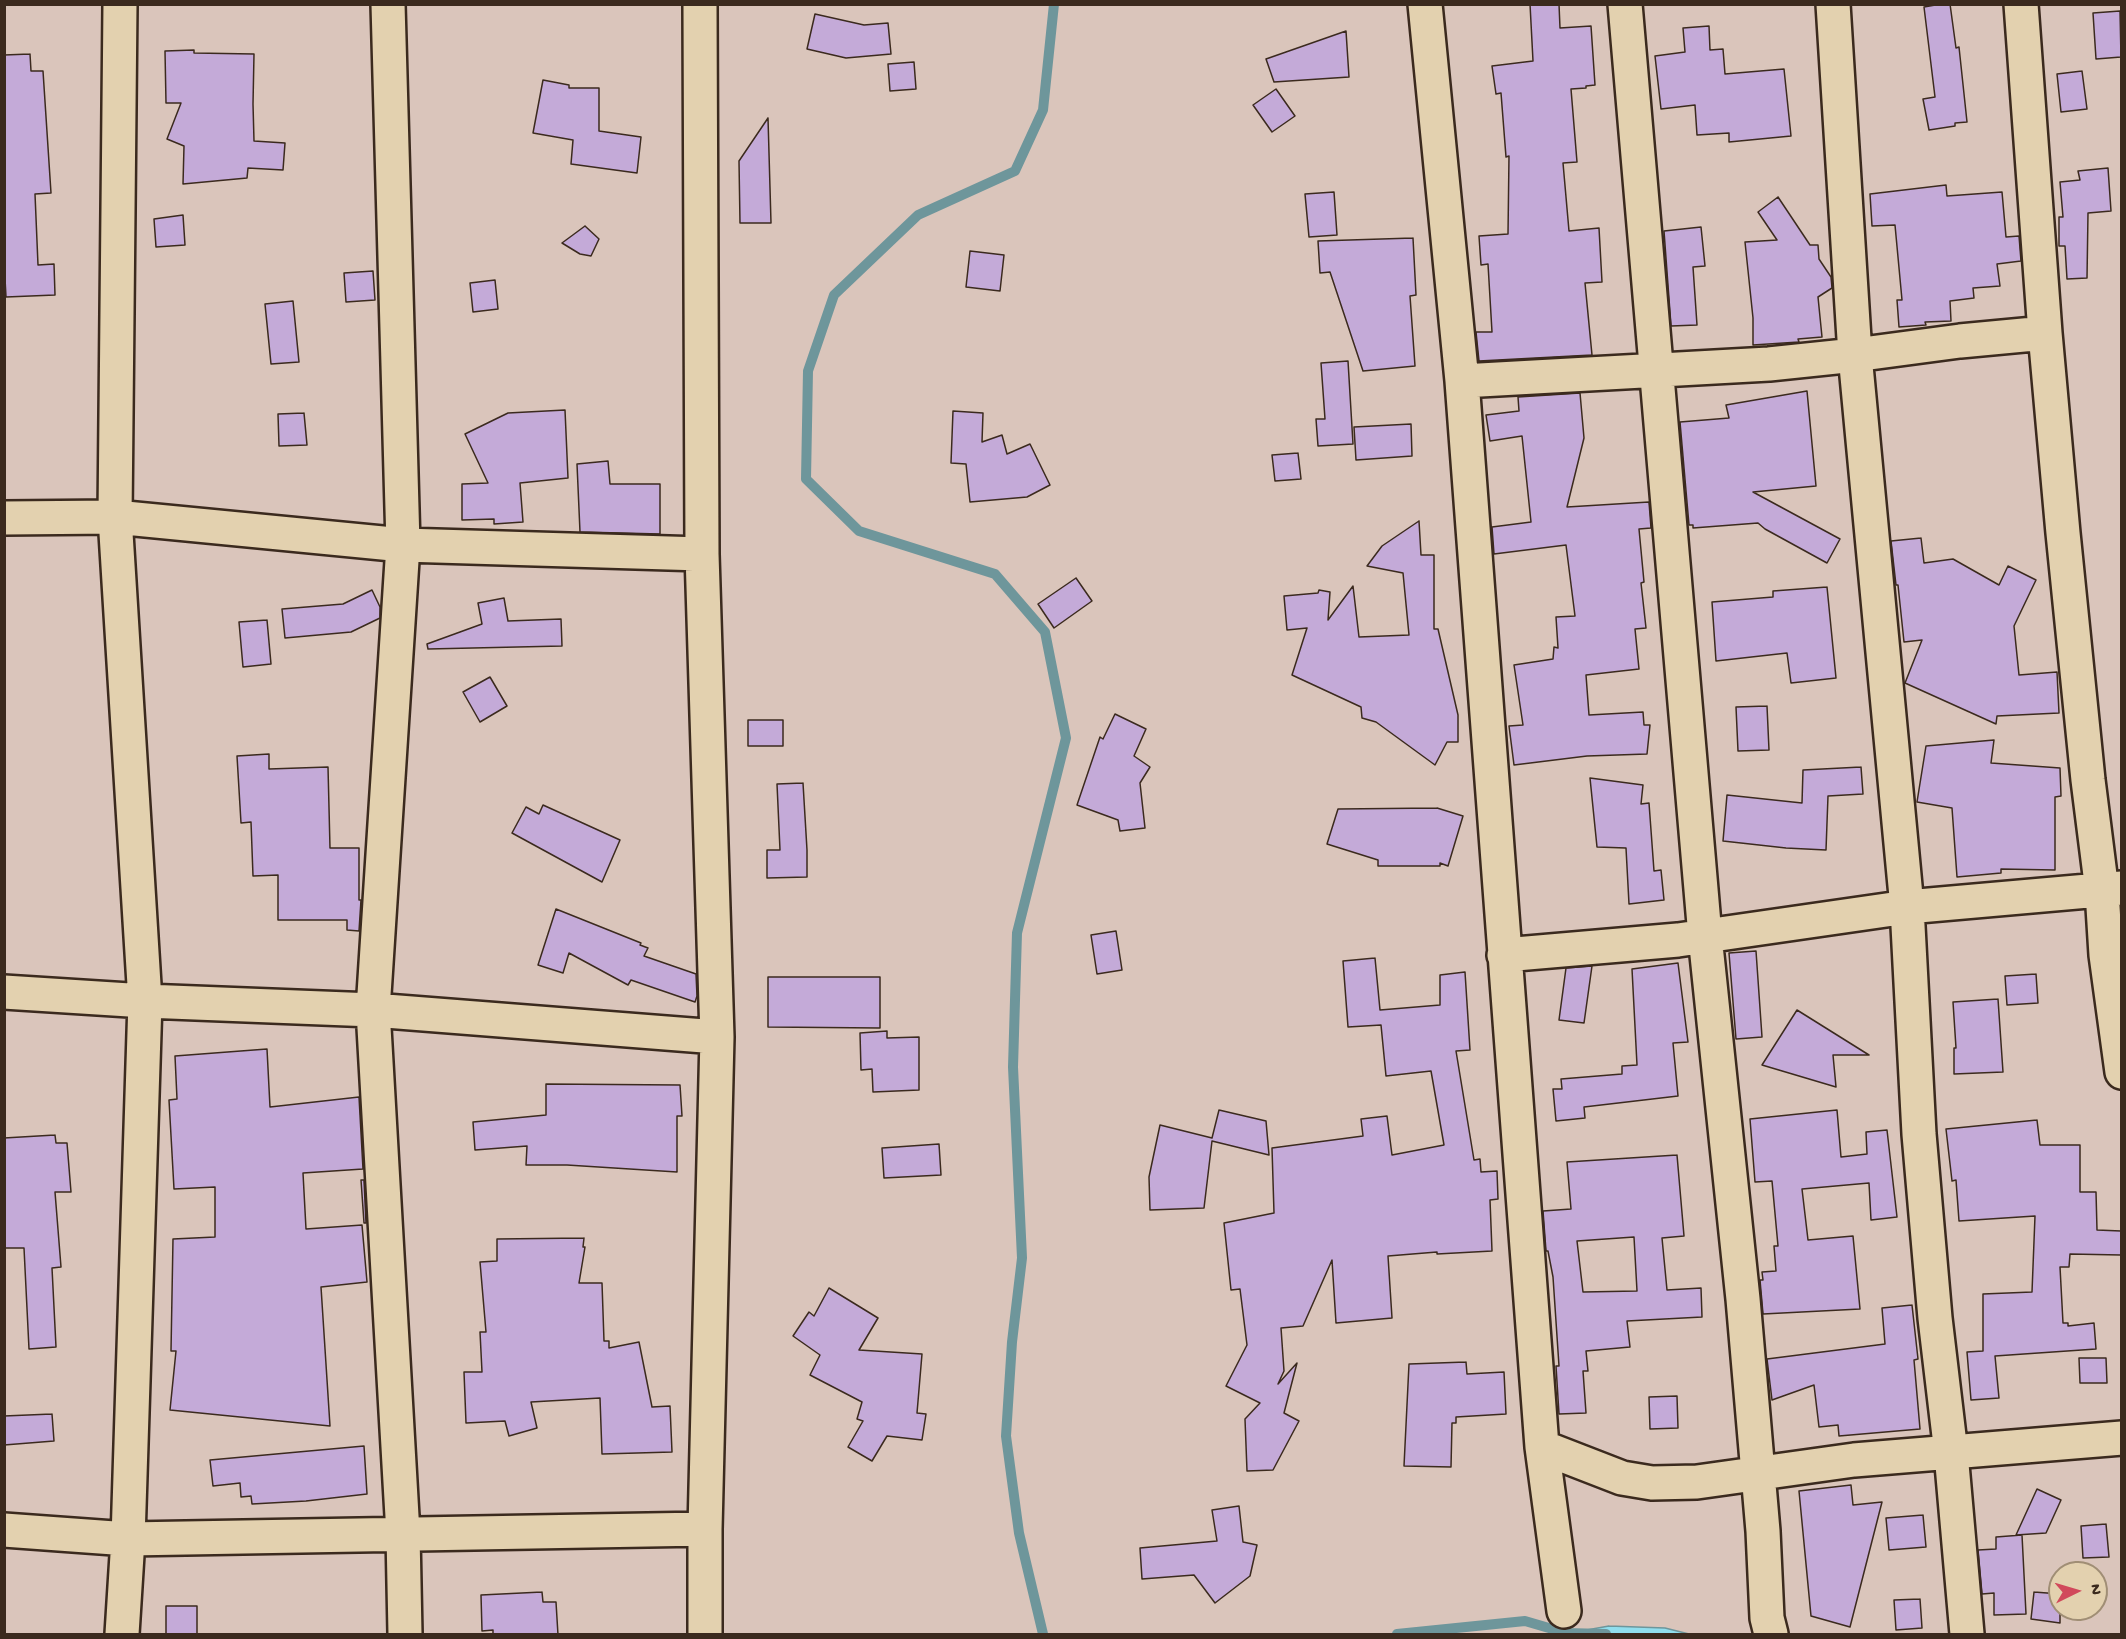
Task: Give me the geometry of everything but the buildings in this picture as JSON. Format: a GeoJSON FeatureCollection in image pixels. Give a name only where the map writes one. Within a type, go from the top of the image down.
{"type":"FeatureCollection","features":[{"type":"Feature","properties":{"kind":"street"},"geometry":{"type":"LineString","coordinates":[[120,4],[115,517],[145,1001],[128,1539],[122,1635]]}},
{"type":"Feature","properties":{"kind":"street"},"geometry":{"type":"LineString","coordinates":[[388,4],[403,545],[373,1010],[403,1534],[405,1635]]}},
{"type":"Feature","properties":{"kind":"street"},"geometry":{"type":"LineString","coordinates":[[700,4],[702,554],[717,1037],[705,1529],[705,1635]]}},
{"type":"Feature","properties":{"kind":"street"},"geometry":{"type":"LineString","coordinates":[[1425,4],[1462,381],[1542,1447],[1564,1611]]}},
{"type":"Feature","properties":{"kind":"street"},"geometry":{"type":"LineString","coordinates":[[1625,4],[1706,936],[1743,1299],[1758,1473],[1767,1618],[1771,1635]]}},
{"type":"Feature","properties":{"kind":"street"},"geometry":{"type":"LineString","coordinates":[[1833,4],[1855,355],[1908,907],[1920,1145],[1967,1635]]}},
{"type":"Feature","properties":{"kind":"street"},"geometry":{"type":"LineString","coordinates":[[2021,4],[2045,333],[2087,768],[2112,889],[2106,955],[2121,1072]]}},
{"type":"Feature","properties":{"kind":"street"},"geometry":{"type":"LineString","coordinates":[[1462,381],[1769,364],[1960,340],[2045,333]]}},
{"type":"Feature","properties":{"kind":"street"},"geometry":{"type":"LineString","coordinates":[[4,518],[115,517],[403,545],[702,554]]}},
{"type":"Feature","properties":{"kind":"street"},"geometry":{"type":"LineString","coordinates":[[1504,955],[1706,936],[1908,907],[2112,889]]}},
{"type":"Feature","properties":{"kind":"street"},"geometry":{"type":"LineString","coordinates":[[4,992],[145,1001],[373,1010],[717,1037]]}},
{"type":"Feature","properties":{"kind":"street"},"geometry":{"type":"LineString","coordinates":[[1542,1447],[1622,1478],[1652,1484],[1697,1482],[1854,1460],[2121,1438]]}},
{"type":"Feature","properties":{"kind":"street"},"geometry":{"type":"LineString","coordinates":[[4,1530],[128,1539],[705,1529]]}},
{"type":"Feature","properties":{"kind":"water"},"geometry":{"type":"Polygon","coordinates":[[[1609,1626],[1665,1628],[1689,1634],[1564,1634],[1609,1626]]]}},
{"type":"Feature","properties":{"kind":"waterway"},"geometry":{"type":"LineString","coordinates":[[1043,1634],[1019,1533],[1006,1436],[1012,1342],[1022,1258],[1013,1067],[1017,933],[1066,738],[1045,632],[995,574],[859,531],[806,479],[808,371],[834,295],[918,215],[1015,171],[1043,110],[1054,4]]}},
{"type":"Feature","properties":{"kind":"waterway"},"geometry":{"type":"LineString","coordinates":[[1397,1634],[1525,1621],[1566,1633],[1606,1634]]}}]}
